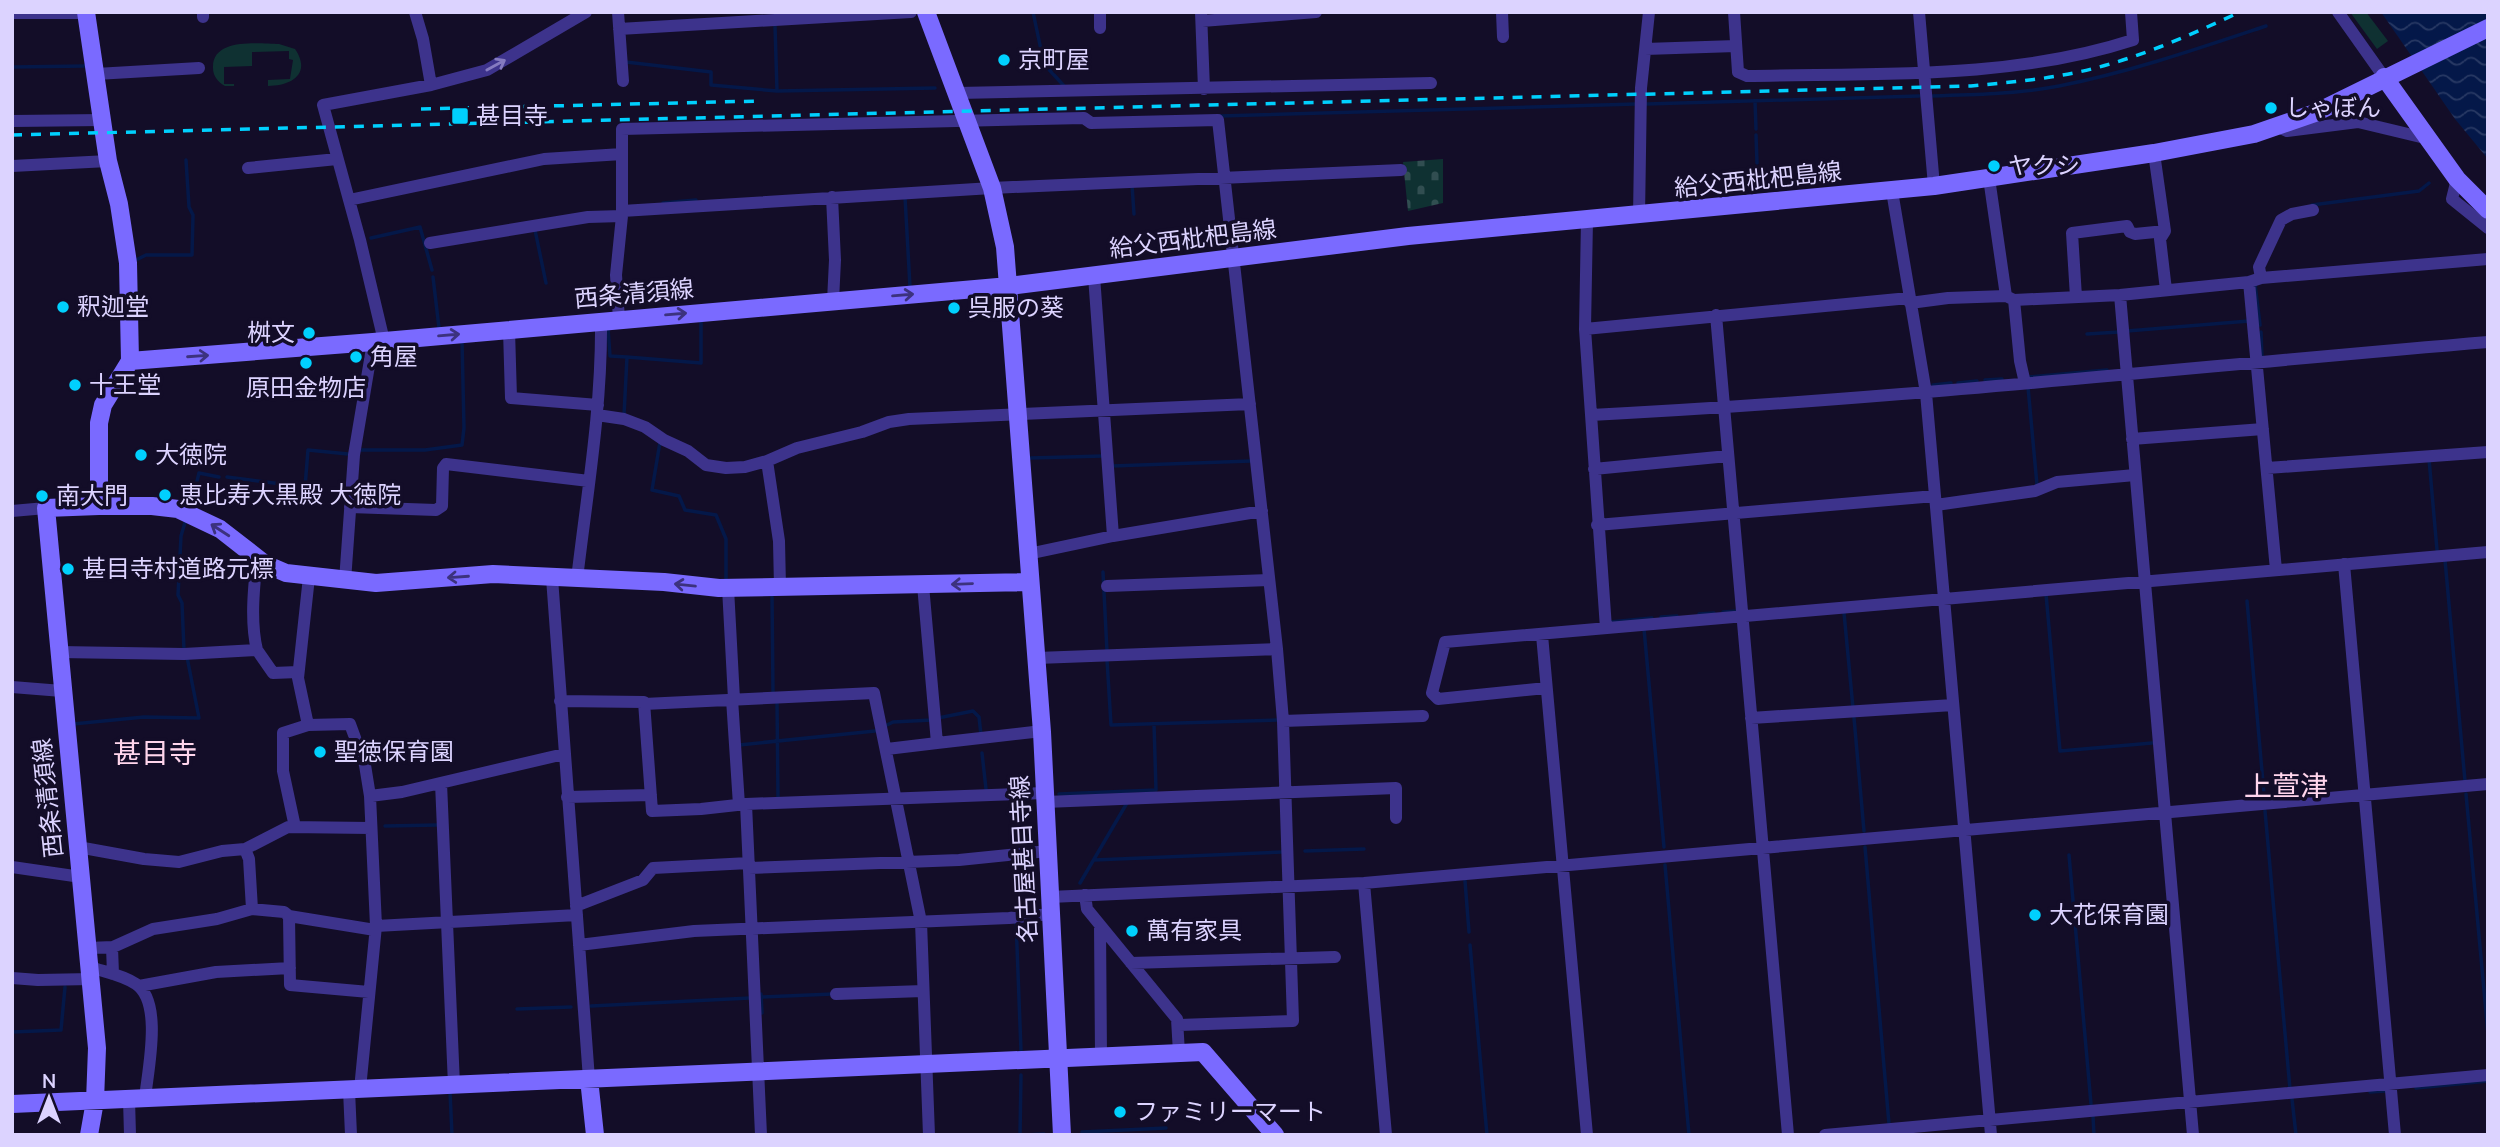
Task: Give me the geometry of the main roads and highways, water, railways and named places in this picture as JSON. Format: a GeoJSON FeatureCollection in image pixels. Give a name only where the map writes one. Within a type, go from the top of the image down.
{"type":"FeatureCollection","features":[{"type":"Feature","properties":{"kind":"main road"},"geometry":{"type":"LineString","coordinates":[[926,12],[992,188],[1005,247],[1009,286]]}},
{"type":"Feature","properties":{"kind":"main road"},"geometry":{"type":"LineString","coordinates":[[86,13],[108,161],[119,204],[128,263],[130,361],[103,405],[99,423],[99,506],[178,509],[220,529],[257,557],[286,573],[345,581],[376,583],[493,574],[664,582],[728,588],[1030,582]]}},
{"type":"Feature","properties":{"kind":"main road","name":"給父西枇杷島線"},"geometry":{"type":"LineString","coordinates":[[1009,286],[1408,236],[1892,191],[2154,153],[2254,134],[2315,113],[2488,28]]}},
{"type":"Feature","properties":{"kind":"main road"},"geometry":{"type":"LineString","coordinates":[[2389,75],[2457,179],[2488,211]]}},
{"type":"Feature","properties":{"kind":"main road","name":"西条清須線"},"geometry":{"type":"LineString","coordinates":[[130,361],[378,342],[1009,286]]}},
{"type":"Feature","properties":{"kind":"main road","name":"名古屋甚目寺線"},"geometry":{"type":"LineString","coordinates":[[1009,286],[1042,731],[1062,1135]]}},
{"type":"Feature","properties":{"kind":"main road","name":"西条清須線"},"geometry":{"type":"LineString","coordinates":[[89,1135],[95,1101],[97,1048],[46,508],[99,506]]}},
{"type":"Feature","properties":{"kind":"main road"},"geometry":{"type":"LineString","coordinates":[[12,1104],[1203,1052],[1275,1135]]}},
{"type":"Feature","properties":{"kind":"main road"},"geometry":{"type":"LineString","coordinates":[[589,1079],[595,1135]]}},
{"type":"Feature","properties":{"kind":"water"},"geometry":{"type":"Polygon","coordinates":[[[2381,12],[2488,12],[2488,159],[2455,119],[2381,12]]]}},
{"type":"Feature","properties":{"kind":"waterway"},"geometry":{"type":"LineString","coordinates":[[1033,12],[1044,64],[1065,87]]}},
{"type":"Feature","properties":{"kind":"waterway"},"geometry":{"type":"LineString","coordinates":[[775,26],[777,91],[935,88]]}},
{"type":"Feature","properties":{"kind":"waterway"},"geometry":{"type":"LineString","coordinates":[[1930,96],[1978,95],[2059,86],[2138,67],[2266,26]]}},
{"type":"Feature","properties":{"kind":"waterway"},"geometry":{"type":"LineString","coordinates":[[626,62],[711,72],[711,85],[777,91]]}},
{"type":"Feature","properties":{"kind":"waterway"},"geometry":{"type":"LineString","coordinates":[[12,67],[86,66]]}},
{"type":"Feature","properties":{"kind":"waterway"},"geometry":{"type":"LineString","coordinates":[[1647,104],[1919,96]]}},
{"type":"Feature","properties":{"kind":"waterway"},"geometry":{"type":"LineString","coordinates":[[1755,101],[1756,129]]}},
{"type":"Feature","properties":{"kind":"waterway"},"geometry":{"type":"LineString","coordinates":[[1220,116],[1636,104]]}},
{"type":"Feature","properties":{"kind":"waterway"},"geometry":{"type":"LineString","coordinates":[[1756,135],[1757,163]]}},
{"type":"Feature","properties":{"kind":"waterway"},"geometry":{"type":"LineString","coordinates":[[138,259],[146,255],[192,255],[193,215],[189,207],[186,160]]}},
{"type":"Feature","properties":{"kind":"waterway"},"geometry":{"type":"LineString","coordinates":[[2312,205],[2419,191],[2429,183]]}},
{"type":"Feature","properties":{"kind":"waterway"},"geometry":{"type":"LineString","coordinates":[[1132,185],[1134,214]]}},
{"type":"Feature","properties":{"kind":"waterway"},"geometry":{"type":"LineString","coordinates":[[905,197],[910,287]]}},
{"type":"Feature","properties":{"kind":"waterway"},"geometry":{"type":"LineString","coordinates":[[663,203],[696,200]]}},
{"type":"Feature","properties":{"kind":"waterway"},"geometry":{"type":"LineString","coordinates":[[371,238],[420,227],[432,270]]}},
{"type":"Feature","properties":{"kind":"waterway"},"geometry":{"type":"LineString","coordinates":[[535,230],[546,283]]}},
{"type":"Feature","properties":{"kind":"waterway"},"geometry":{"type":"LineString","coordinates":[[433,277],[439,328]]}},
{"type":"Feature","properties":{"kind":"waterway"},"geometry":{"type":"LineString","coordinates":[[2255,284],[2260,325]]}},
{"type":"Feature","properties":{"kind":"waterway"},"geometry":{"type":"LineString","coordinates":[[627,357],[701,363],[701,320]]}},
{"type":"Feature","properties":{"kind":"waterway"},"geometry":{"type":"LineString","coordinates":[[2127,331],[2249,321]]}},
{"type":"Feature","properties":{"kind":"waterway"},"geometry":{"type":"LineString","coordinates":[[608,328],[610,356],[627,357],[624,415]]}},
{"type":"Feature","properties":{"kind":"waterway"},"geometry":{"type":"LineString","coordinates":[[2087,334],[2119,332]]}},
{"type":"Feature","properties":{"kind":"waterway"},"geometry":{"type":"LineString","coordinates":[[2261,332],[2262,357]]}},
{"type":"Feature","properties":{"kind":"waterway"},"geometry":{"type":"LineString","coordinates":[[360,450],[425,450],[462,445],[462,340]]}},
{"type":"Feature","properties":{"kind":"waterway"},"geometry":{"type":"LineString","coordinates":[[2029,377],[2107,370]]}},
{"type":"Feature","properties":{"kind":"waterway"},"geometry":{"type":"LineString","coordinates":[[1985,380],[2002,379]]}},
{"type":"Feature","properties":{"kind":"waterway"},"geometry":{"type":"LineString","coordinates":[[1958,383],[1977,381]]}},
{"type":"Feature","properties":{"kind":"waterway"},"geometry":{"type":"LineString","coordinates":[[1933,385],[1951,383]]}},
{"type":"Feature","properties":{"kind":"waterway"},"geometry":{"type":"LineString","coordinates":[[2028,387],[2037,485]]}},
{"type":"Feature","properties":{"kind":"waterway"},"geometry":{"type":"LineString","coordinates":[[660,442],[652,490],[679,496],[685,510],[716,515],[726,539],[726,579]]}},
{"type":"Feature","properties":{"kind":"waterway"},"geometry":{"type":"LineString","coordinates":[[227,477],[305,487],[308,450],[348,454]]}},
{"type":"Feature","properties":{"kind":"waterway"},"geometry":{"type":"LineString","coordinates":[[1030,458],[1103,456]]}},
{"type":"Feature","properties":{"kind":"waterway"},"geometry":{"type":"LineString","coordinates":[[2429,459],[2437,550]]}},
{"type":"Feature","properties":{"kind":"waterway"},"geometry":{"type":"LineString","coordinates":[[1112,464],[1251,461]]}},
{"type":"Feature","properties":{"kind":"waterway"},"geometry":{"type":"LineString","coordinates":[[192,502],[199,473],[219,477]]}},
{"type":"Feature","properties":{"kind":"waterway"},"geometry":{"type":"LineString","coordinates":[[184,650],[182,603],[178,595],[181,536],[186,519]]}},
{"type":"Feature","properties":{"kind":"waterway"},"geometry":{"type":"LineString","coordinates":[[2445,560],[2465,781]]}},
{"type":"Feature","properties":{"kind":"waterway"},"geometry":{"type":"LineString","coordinates":[[1103,572],[1107,652]]}},
{"type":"Feature","properties":{"kind":"waterway"},"geometry":{"type":"LineString","coordinates":[[772,593],[773,693]]}},
{"type":"Feature","properties":{"kind":"waterway"},"geometry":{"type":"LineString","coordinates":[[2046,594],[2060,751],[2152,743]]}},
{"type":"Feature","properties":{"kind":"waterway"},"geometry":{"type":"LineString","coordinates":[[2247,601],[2264,794]]}},
{"type":"Feature","properties":{"kind":"waterway"},"geometry":{"type":"LineString","coordinates":[[1723,612],[1738,611]]}},
{"type":"Feature","properties":{"kind":"waterway"},"geometry":{"type":"LineString","coordinates":[[1699,614],[1714,613]]}},
{"type":"Feature","properties":{"kind":"waterway"},"geometry":{"type":"LineString","coordinates":[[1844,613],[1853,708]]}},
{"type":"Feature","properties":{"kind":"waterway"},"geometry":{"type":"LineString","coordinates":[[1661,617],[1677,616]]}},
{"type":"Feature","properties":{"kind":"waterway"},"geometry":{"type":"LineString","coordinates":[[1610,622],[1652,618]]}},
{"type":"Feature","properties":{"kind":"waterway"},"geometry":{"type":"LineString","coordinates":[[1644,629],[1664,847]]}},
{"type":"Feature","properties":{"kind":"waterway"},"geometry":{"type":"LineString","coordinates":[[73,724],[144,717],[199,718],[187,657]]}},
{"type":"Feature","properties":{"kind":"waterway"},"geometry":{"type":"LineString","coordinates":[[1107,660],[1111,725],[1278,720]]}},
{"type":"Feature","properties":{"kind":"waterway"},"geometry":{"type":"LineString","coordinates":[[777,701],[778,798]]}},
{"type":"Feature","properties":{"kind":"waterway"},"geometry":{"type":"LineString","coordinates":[[938,718],[973,711],[979,717],[981,735]]}},
{"type":"Feature","properties":{"kind":"waterway"},"geometry":{"type":"LineString","coordinates":[[1854,718],[1864,831]]}},
{"type":"Feature","properties":{"kind":"waterway"},"geometry":{"type":"LineString","coordinates":[[885,726],[893,722],[932,720]]}},
{"type":"Feature","properties":{"kind":"waterway"},"geometry":{"type":"LineString","coordinates":[[1059,794],[1156,790],[1154,724]]}},
{"type":"Feature","properties":{"kind":"waterway"},"geometry":{"type":"LineString","coordinates":[[739,745],[875,731]]}},
{"type":"Feature","properties":{"kind":"waterway"},"geometry":{"type":"LineString","coordinates":[[982,753],[986,789]]}},
{"type":"Feature","properties":{"kind":"waterway"},"geometry":{"type":"LineString","coordinates":[[2466,794],[2488,1034]]}},
{"type":"Feature","properties":{"kind":"waterway"},"geometry":{"type":"LineString","coordinates":[[1080,883],[1127,803]]}},
{"type":"Feature","properties":{"kind":"waterway"},"geometry":{"type":"LineString","coordinates":[[2265,811],[2290,1089]]}},
{"type":"Feature","properties":{"kind":"waterway"},"geometry":{"type":"LineString","coordinates":[[385,826],[438,825]]}},
{"type":"Feature","properties":{"kind":"waterway"},"geometry":{"type":"LineString","coordinates":[[1865,847],[1889,1124]]}},
{"type":"Feature","properties":{"kind":"waterway"},"geometry":{"type":"LineString","coordinates":[[1305,851],[1364,849]]}},
{"type":"Feature","properties":{"kind":"waterway"},"geometry":{"type":"LineString","coordinates":[[1094,860],[1283,852]]}},
{"type":"Feature","properties":{"kind":"waterway"},"geometry":{"type":"LineString","coordinates":[[2069,855],[2091,1104]]}},
{"type":"Feature","properties":{"kind":"waterway"},"geometry":{"type":"LineString","coordinates":[[1665,865],[1689,1135]]}},
{"type":"Feature","properties":{"kind":"waterway"},"geometry":{"type":"LineString","coordinates":[[1465,881],[1469,932]]}},
{"type":"Feature","properties":{"kind":"waterway"},"geometry":{"type":"LineString","coordinates":[[1016,921],[1021,1051]]}},
{"type":"Feature","properties":{"kind":"waterway"},"geometry":{"type":"LineString","coordinates":[[1470,945],[1487,1135]]}},
{"type":"Feature","properties":{"kind":"waterway"},"geometry":{"type":"LineString","coordinates":[[12,1032],[61,1030],[65,987]]}},
{"type":"Feature","properties":{"kind":"waterway"},"geometry":{"type":"LineString","coordinates":[[761,994],[762,1013]]}},
{"type":"Feature","properties":{"kind":"waterway"},"geometry":{"type":"LineString","coordinates":[[761,997],[833,994]]}},
{"type":"Feature","properties":{"kind":"waterway"},"geometry":{"type":"LineString","coordinates":[[591,1006],[750,998]]}},
{"type":"Feature","properties":{"kind":"waterway"},"geometry":{"type":"LineString","coordinates":[[517,1009],[571,1007]]}},
{"type":"Feature","properties":{"kind":"waterway"},"geometry":{"type":"LineString","coordinates":[[1020,1135],[1021,1075]]}},
{"type":"Feature","properties":{"kind":"waterway"},"geometry":{"type":"LineString","coordinates":[[2416,1088],[2488,1081]]}},
{"type":"Feature","properties":{"kind":"waterway"},"geometry":{"type":"LineString","coordinates":[[2370,1092],[2385,1091]]}},
{"type":"Feature","properties":{"kind":"waterway"},"geometry":{"type":"LineString","coordinates":[[450,1092],[452,1135]]}},
{"type":"Feature","properties":{"kind":"waterway"},"geometry":{"type":"LineString","coordinates":[[2292,1099],[2296,1135]]}},
{"type":"Feature","properties":{"kind":"waterway"},"geometry":{"type":"LineString","coordinates":[[2093,1116],[2094,1135]]}},
{"type":"Feature","properties":{"kind":"waterway"},"geometry":{"type":"LineString","coordinates":[[1082,1132],[1166,1128]]}},
{"type":"Feature","properties":{"kind":"waterway"},"geometry":{"type":"LineString","coordinates":[[1026,1135],[1044,1134]]}},
{"type":"Feature","properties":{"kind":"railway"},"geometry":{"type":"LineString","coordinates":[[12,135],[1971,86],[2046,78],[2104,66],[2173,41],[2240,12]]}},
{"type":"Feature","properties":{"kind":"railway"},"geometry":{"type":"LineString","coordinates":[[421,109],[761,101]]}},
{"type":"Feature","properties":{"kind":"place","name":"京町屋"},"geometry":{"type":"Point","coordinates":[1004,60]}},
{"type":"Feature","properties":{"kind":"place","name":"しゃぼん"},"geometry":{"type":"Point","coordinates":[2271,108]}},
{"type":"Feature","properties":{"kind":"place","name":"甚目寺"},"geometry":{"type":"Point","coordinates":[460,116]}},
{"type":"Feature","properties":{"kind":"place","name":"ヤクシ"},"geometry":{"type":"Point","coordinates":[1994,166]}},
{"type":"Feature","properties":{"kind":"place","name":"釈迦堂"},"geometry":{"type":"Point","coordinates":[63,307]}},
{"type":"Feature","properties":{"kind":"place","name":"呉服の葵"},"geometry":{"type":"Point","coordinates":[954,308]}},
{"type":"Feature","properties":{"kind":"place","name":"桝文"},"geometry":{"type":"Point","coordinates":[309,333]}},
{"type":"Feature","properties":{"kind":"place","name":"角屋"},"geometry":{"type":"Point","coordinates":[356,357]}},
{"type":"Feature","properties":{"kind":"place","name":"原田金物店"},"geometry":{"type":"Point","coordinates":[306,363]}},
{"type":"Feature","properties":{"kind":"place","name":"十王堂"},"geometry":{"type":"Point","coordinates":[75,385]}},
{"type":"Feature","properties":{"kind":"place","name":"大徳院"},"geometry":{"type":"Point","coordinates":[141,455]}},
{"type":"Feature","properties":{"kind":"place","name":"恵比寿大黒殿 大徳院"},"geometry":{"type":"Point","coordinates":[165,495]}},
{"type":"Feature","properties":{"kind":"place","name":"南大門"},"geometry":{"type":"Point","coordinates":[42,496]}},
{"type":"Feature","properties":{"kind":"place","name":"甚目寺村道路元標"},"geometry":{"type":"Point","coordinates":[68,569]}},
{"type":"Feature","properties":{"kind":"place","name":"聖徳保育園"},"geometry":{"type":"Point","coordinates":[320,752]}},
{"type":"Feature","properties":{"kind":"place","name":"大花保育園"},"geometry":{"type":"Point","coordinates":[2035,915]}},
{"type":"Feature","properties":{"kind":"place","name":"萬有家具"},"geometry":{"type":"Point","coordinates":[1132,931]}},
{"type":"Feature","properties":{"kind":"place","name":"ファミリーマート"},"geometry":{"type":"Point","coordinates":[1120,1112]}},
{"type":"Feature","properties":{"kind":"district","name":"甚目寺"},"geometry":{"type":"Point","coordinates":[155,754]}},
{"type":"Feature","properties":{"kind":"district","name":"上萱津"},"geometry":{"type":"Point","coordinates":[2286,787]}}]}
